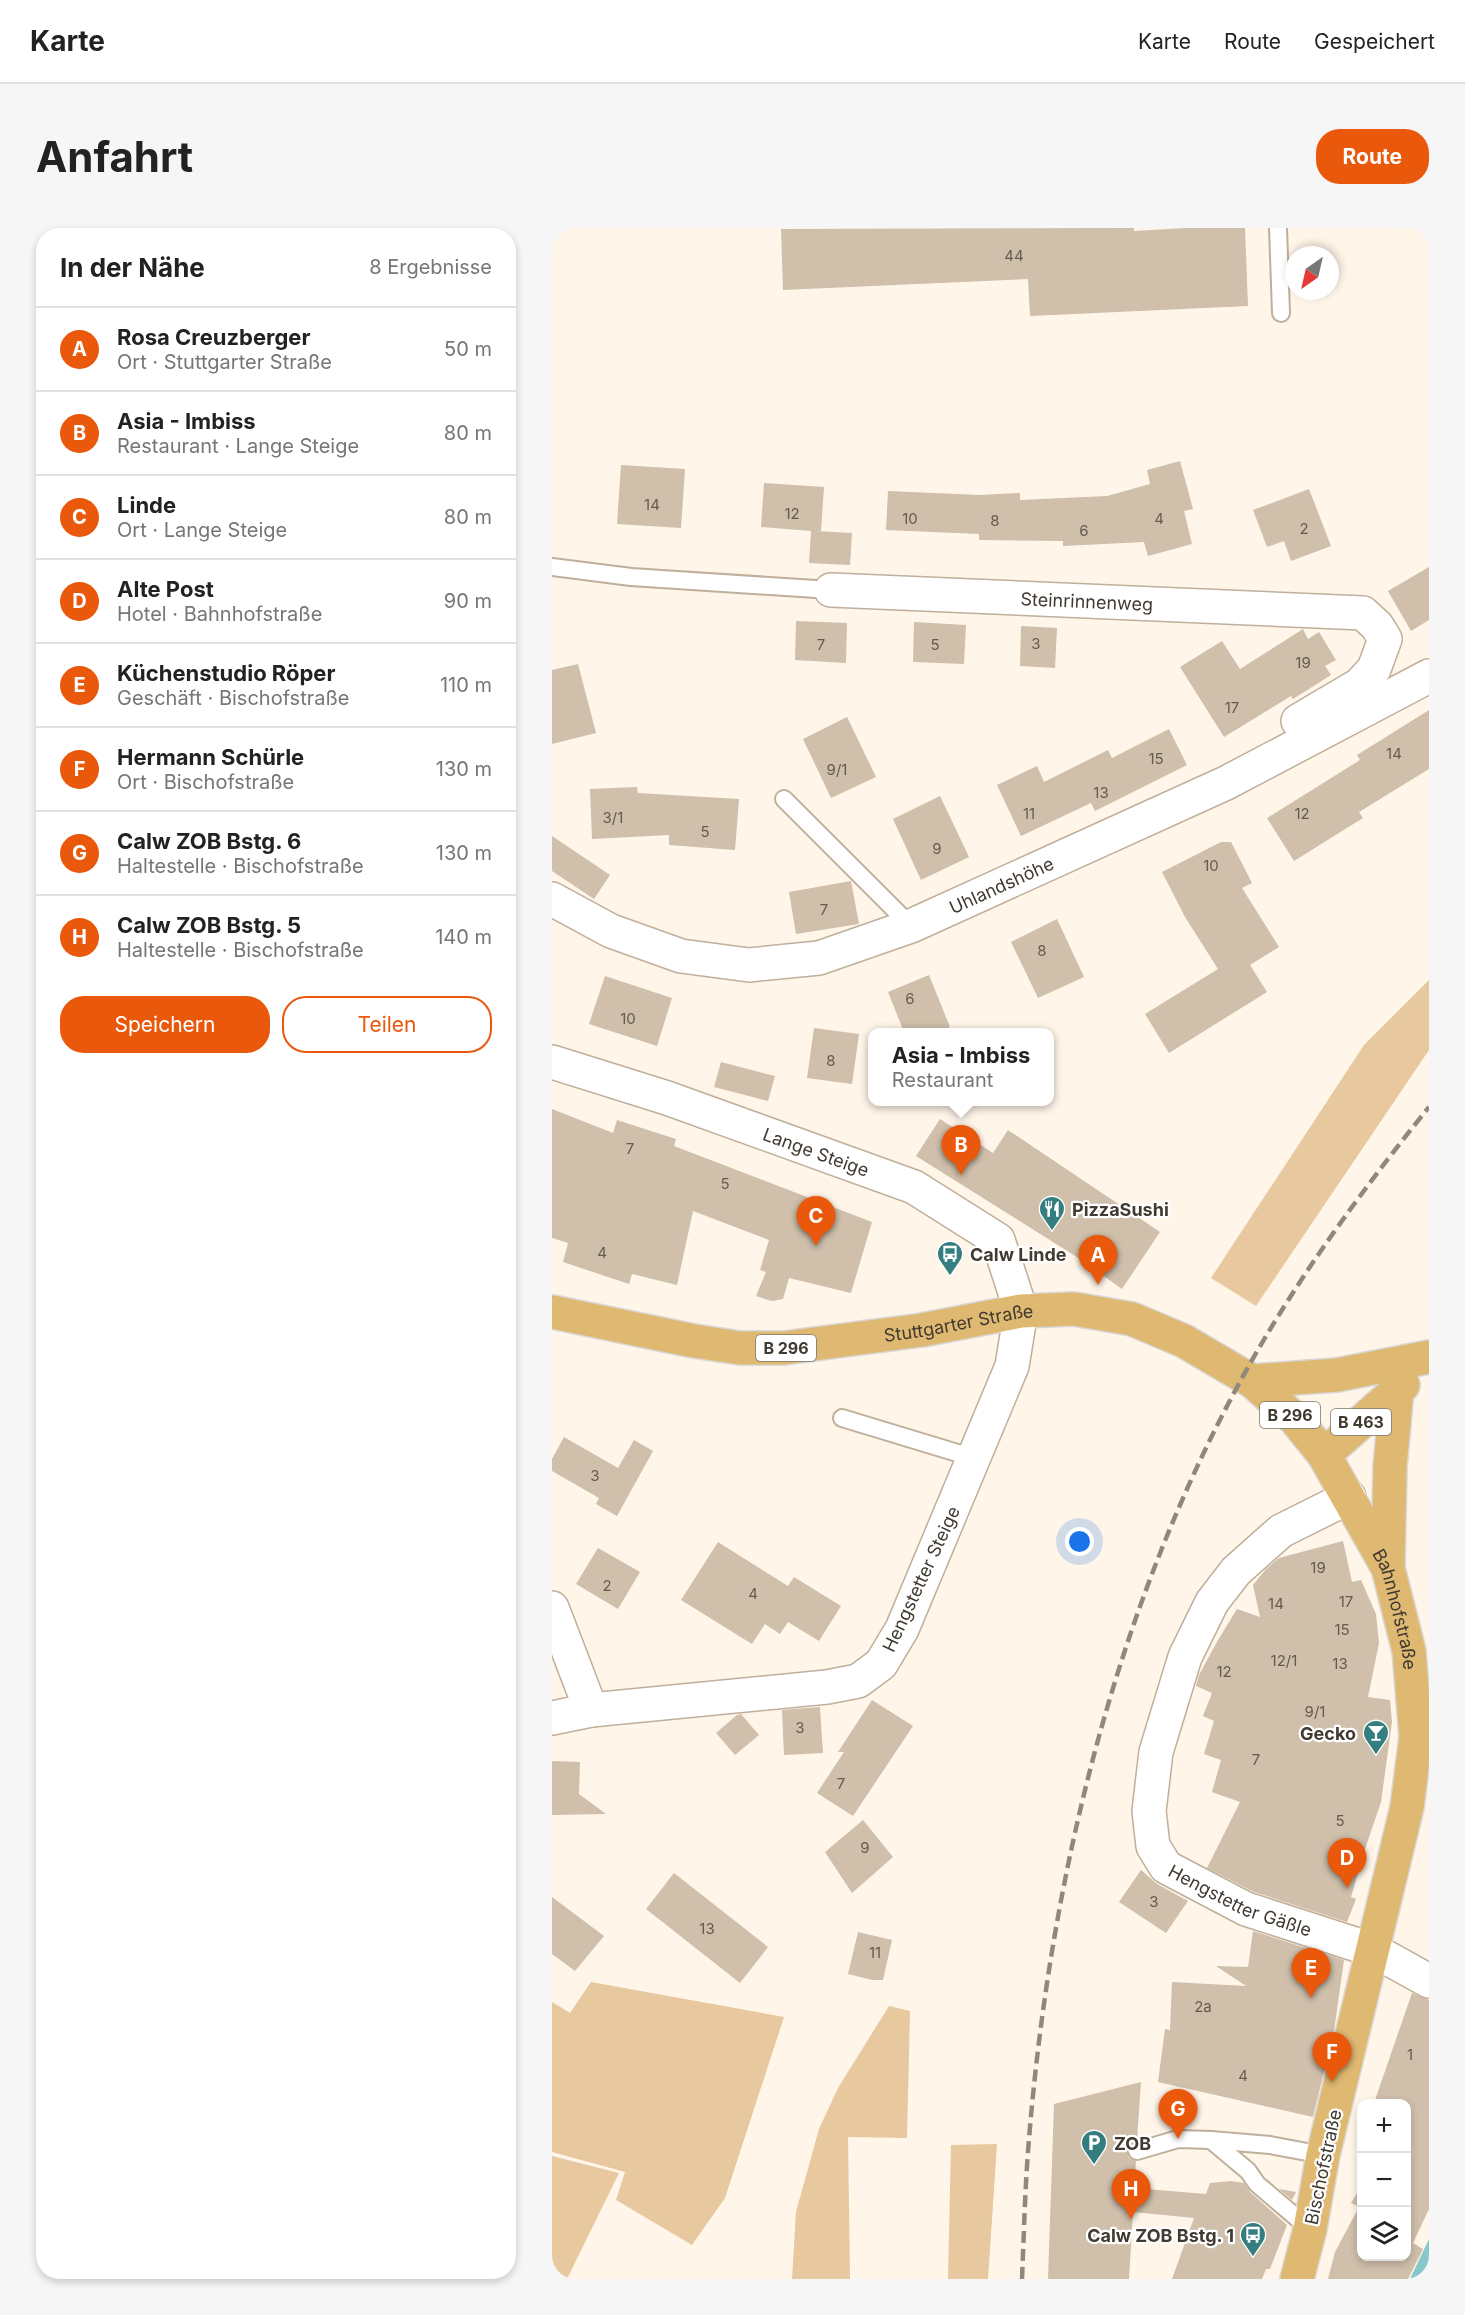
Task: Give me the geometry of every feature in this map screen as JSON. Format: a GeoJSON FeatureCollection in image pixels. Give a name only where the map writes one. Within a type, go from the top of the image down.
{"type":"FeatureCollection","features":[{"type":"Feature","properties":{"kind":"main road","name":"Stuttgarter Straße"},"geometry":{"type":"LineString","coordinates":[[552,1312],[740,1348],[784,1348],[922,1330],[1021,1311],[1074,1309],[1132,1318],[1184,1341],[1252,1381],[1294,1419],[1324,1455]]}},
{"type":"Feature","properties":{"kind":"main road"},"geometry":{"type":"LineString","coordinates":[[1252,1381],[1355,1372],[1429,1359]]}},
{"type":"Feature","properties":{"kind":"main road","name":"B 463"},"geometry":{"type":"LineString","coordinates":[[1324,1455],[1429,1359]]}},
{"type":"Feature","properties":{"kind":"main road"},"geometry":{"type":"LineString","coordinates":[[1388,1568],[1390,1466],[1397,1390]]}},
{"type":"Feature","properties":{"kind":"main road","name":"Bahnhofstraße"},"geometry":{"type":"LineString","coordinates":[[1324,1455],[1388,1568],[1409,1651],[1416,1737],[1407,1807],[1373,1950]]}},
{"type":"Feature","properties":{"kind":"main road","name":"Bischofstraße"},"geometry":{"type":"LineString","coordinates":[[1297,2279],[1310,2229],[1323,2155],[1373,1950]]}},
{"type":"Feature","properties":{"kind":"street","name":"Steinrinnenweg"},"geometry":{"type":"LineString","coordinates":[[831,590],[1363,613],[1377,626],[1385,639],[1374,669],[1359,685],[1233,758],[1226,783]]}},
{"type":"Feature","properties":{"kind":"street","name":"Uhlandshöhe"},"geometry":{"type":"LineString","coordinates":[[552,899],[611,931],[681,956],[749,965],[819,958],[911,926],[1226,783],[1429,676]]}},
{"type":"Feature","properties":{"kind":"street","name":"Lange Steige"},"geometry":{"type":"LineString","coordinates":[[552,1062],[667,1098],[914,1187],[998,1240],[1021,1311]]}},
{"type":"Feature","properties":{"kind":"street","name":"Hengstetter Steige"},"geometry":{"type":"LineString","coordinates":[[552,1718],[591,1710],[827,1688],[858,1681],[881,1664],[902,1629],[1012,1366],[1021,1311]]}},
{"type":"Feature","properties":{"kind":"street","name":"Hengstetter Gäßle"},"geometry":{"type":"LineString","coordinates":[[1349,1497],[1281,1531],[1236,1571],[1212,1602],[1185,1657],[1156,1752],[1149,1811],[1153,1846],[1166,1867],[1246,1909],[1373,1950],[1429,1981]]}},
{"type":"Feature","properties":{"kind":"street"},"geometry":{"type":"LineString","coordinates":[[552,1608],[591,1710]]}},
{"type":"Feature","properties":{"kind":"lane"},"geometry":{"type":"LineString","coordinates":[[1278,228],[1281,313]]}},
{"type":"Feature","properties":{"kind":"lane","name":"Steinrinnenweg"},"geometry":{"type":"LineString","coordinates":[[552,567],[632,578],[831,590]]}},
{"type":"Feature","properties":{"kind":"lane"},"geometry":{"type":"LineString","coordinates":[[784,799],[911,926]]}},
{"type":"Feature","properties":{"kind":"lane"},"geometry":{"type":"LineString","coordinates":[[842,1418],[974,1458]]}},
{"type":"Feature","properties":{"kind":"lane"},"geometry":{"type":"LineString","coordinates":[[1137,2151],[1178,2139],[1270,2145],[1323,2155]]}},
{"type":"Feature","properties":{"kind":"lane"},"geometry":{"type":"LineString","coordinates":[[1211,2140],[1248,2171],[1257,2184],[1310,2229]]}},
{"type":"Feature","properties":{"kind":"shaded area"},"geometry":{"type":"Polygon","coordinates":[[[1429,980],[1429,1050],[1256,1306],[1211,1278],[1364,1045],[1429,980]]]}},
{"type":"Feature","properties":{"kind":"shaded area"},"geometry":{"type":"Polygon","coordinates":[[[591,1982],[784,2017],[725,2198],[692,2245],[616,2200],[625,2172],[552,2152],[552,2002],[570,2013],[591,1982]]]}},
{"type":"Feature","properties":{"kind":"shaded area"},"geometry":{"type":"Polygon","coordinates":[[[889,2006],[910,2011],[907,2138],[848,2137],[850,2279],[792,2279],[796,2212],[819,2129],[838,2088],[889,2006]]]}},
{"type":"Feature","properties":{"kind":"shaded area"},"geometry":{"type":"Polygon","coordinates":[[[997,2144],[988,2279],[948,2279],[951,2145],[997,2144]]]}},
{"type":"Feature","properties":{"kind":"shaded area"},"geometry":{"type":"Polygon","coordinates":[[[552,2156],[619,2173],[567,2279],[552,2279],[552,2156]]]}},
{"type":"Feature","properties":{"kind":"water"},"geometry":{"type":"Polygon","coordinates":[[[1429,2239],[1429,2279],[1410,2279],[1429,2239]]]}},
{"type":"Feature","properties":{"kind":"building"},"geometry":{"type":"Polygon","coordinates":[[[1134,228],[1134,231],[1245,228],[1248,306],[1030,316],[1028,279],[783,290],[781,229],[1134,228]]]}},
{"type":"Feature","properties":{"kind":"building"},"geometry":{"type":"Polygon","coordinates":[[[1180,461],[1193,509],[1184,511],[1192,544],[1148,556],[1144,542],[1063,546],[1063,541],[979,540],[979,534],[886,530],[888,491],[980,495],[1020,493],[1020,500],[1107,496],[1150,484],[1147,470],[1180,461]]]}},
{"type":"Feature","properties":{"kind":"building"},"geometry":{"type":"Polygon","coordinates":[[[621,465],[685,469],[681,528],[617,524],[621,465]]]}},
{"type":"Feature","properties":{"kind":"building"},"geometry":{"type":"Polygon","coordinates":[[[764,483],[824,487],[821,531],[815,531],[852,533],[850,565],[809,563],[811,531],[761,527],[764,483]]]}},
{"type":"Feature","properties":{"kind":"building"},"geometry":{"type":"Polygon","coordinates":[[[1309,489],[1331,546],[1291,561],[1284,541],[1267,547],[1253,510],[1309,489]]]}},
{"type":"Feature","properties":{"kind":"building"},"geometry":{"type":"Polygon","coordinates":[[[1429,567],[1429,620],[1411,631],[1388,591],[1429,567]]]}},
{"type":"Feature","properties":{"kind":"building"},"geometry":{"type":"Polygon","coordinates":[[[796,621],[847,623],[846,663],[795,660],[796,621]]]}},
{"type":"Feature","properties":{"kind":"building"},"geometry":{"type":"Polygon","coordinates":[[[914,622],[966,625],[964,664],[913,662],[914,622]]]}},
{"type":"Feature","properties":{"kind":"building"},"geometry":{"type":"Polygon","coordinates":[[[1021,626],[1057,628],[1055,668],[1020,666],[1021,626]]]}},
{"type":"Feature","properties":{"kind":"building"},"geometry":{"type":"Polygon","coordinates":[[[1303,629],[1308,639],[1319,632],[1336,660],[1325,666],[1331,675],[1293,699],[1291,696],[1224,737],[1180,667],[1222,641],[1240,669],[1303,629]]]}},
{"type":"Feature","properties":{"kind":"building"},"geometry":{"type":"Polygon","coordinates":[[[578,664],[596,733],[552,744],[552,670],[578,664]]]}},
{"type":"Feature","properties":{"kind":"building"},"geometry":{"type":"Polygon","coordinates":[[[1429,710],[1429,769],[1359,812],[1363,818],[1294,861],[1267,818],[1360,760],[1357,755],[1429,710]]]}},
{"type":"Feature","properties":{"kind":"building"},"geometry":{"type":"Polygon","coordinates":[[[847,717],[876,777],[831,798],[803,739],[847,717]]]}},
{"type":"Feature","properties":{"kind":"building"},"geometry":{"type":"Polygon","coordinates":[[[1169,729],[1187,765],[1095,811],[1091,803],[1021,836],[997,785],[1037,766],[1044,782],[1108,750],[1112,758],[1169,729]]]}},
{"type":"Feature","properties":{"kind":"building"},"geometry":{"type":"Polygon","coordinates":[[[637,787],[638,793],[739,799],[735,850],[669,845],[669,835],[592,839],[590,789],[637,787]]]}},
{"type":"Feature","properties":{"kind":"building"},"geometry":{"type":"Polygon","coordinates":[[[940,796],[969,857],[921,880],[893,819],[940,796]]]}},
{"type":"Feature","properties":{"kind":"building"},"geometry":{"type":"Polygon","coordinates":[[[552,836],[610,875],[594,899],[552,871],[552,836]]]}},
{"type":"Feature","properties":{"kind":"building"},"geometry":{"type":"Polygon","coordinates":[[[1221,842],[1231,842],[1252,883],[1242,888],[1279,947],[1250,965],[1267,992],[1169,1053],[1145,1014],[1218,969],[1185,917],[1162,872],[1221,842]]]}},
{"type":"Feature","properties":{"kind":"building"},"geometry":{"type":"Polygon","coordinates":[[[851,881],[859,924],[796,934],[789,892],[851,881]]]}},
{"type":"Feature","properties":{"kind":"building"},"geometry":{"type":"Polygon","coordinates":[[[1057,919],[1084,977],[1038,998],[1011,942],[1057,919]]]}},
{"type":"Feature","properties":{"kind":"building"},"geometry":{"type":"Polygon","coordinates":[[[929,975],[950,1027],[902,1028],[888,992],[929,975]]]}},
{"type":"Feature","properties":{"kind":"building"},"geometry":{"type":"Polygon","coordinates":[[[605,976],[672,998],[657,1046],[589,1024],[605,976]]]}},
{"type":"Feature","properties":{"kind":"building"},"geometry":{"type":"Polygon","coordinates":[[[814,1028],[859,1034],[852,1084],[807,1078],[814,1028]]]}},
{"type":"Feature","properties":{"kind":"building"},"geometry":{"type":"Polygon","coordinates":[[[721,1062],[775,1076],[768,1101],[714,1087],[721,1062]]]}},
{"type":"Feature","properties":{"kind":"building"},"geometry":{"type":"Polygon","coordinates":[[[552,1109],[613,1133],[617,1120],[676,1139],[674,1146],[872,1222],[851,1293],[789,1278],[783,1299],[772,1301],[756,1296],[766,1272],[760,1270],[769,1240],[693,1211],[677,1285],[632,1274],[629,1284],[563,1262],[568,1243],[552,1238],[552,1109]]]}},
{"type":"Feature","properties":{"kind":"building"},"geometry":{"type":"Polygon","coordinates":[[[940,1119],[993,1153],[1008,1130],[1160,1232],[1122,1289],[1080,1259],[916,1156],[940,1119]]]}},
{"type":"Feature","properties":{"kind":"building"},"geometry":{"type":"Polygon","coordinates":[[[564,1437],[618,1468],[634,1440],[653,1451],[617,1516],[596,1504],[599,1498],[552,1471],[552,1459],[564,1437]]]}},
{"type":"Feature","properties":{"kind":"building"},"geometry":{"type":"Polygon","coordinates":[[[1343,1541],[1352,1582],[1361,1580],[1376,1614],[1379,1643],[1368,1697],[1390,1700],[1392,1722],[1381,1802],[1351,1897],[1356,1899],[1347,1922],[1254,1892],[1207,1868],[1240,1802],[1212,1792],[1221,1760],[1204,1754],[1214,1721],[1203,1716],[1212,1693],[1196,1686],[1199,1675],[1237,1609],[1260,1617],[1253,1585],[1266,1569],[1279,1558],[1343,1541]]]}},
{"type":"Feature","properties":{"kind":"building"},"geometry":{"type":"Polygon","coordinates":[[[718,1542],[788,1586],[794,1577],[841,1606],[819,1641],[788,1622],[780,1634],[765,1624],[752,1644],[681,1600],[718,1542]]]}},
{"type":"Feature","properties":{"kind":"building"},"geometry":{"type":"Polygon","coordinates":[[[598,1548],[640,1572],[618,1609],[576,1584],[598,1548]]]}},
{"type":"Feature","properties":{"kind":"building"},"geometry":{"type":"Polygon","coordinates":[[[872,1700],[913,1726],[853,1816],[817,1793],[844,1752],[838,1752],[872,1700]]]}},
{"type":"Feature","properties":{"kind":"building"},"geometry":{"type":"Polygon","coordinates":[[[820,1707],[823,1753],[784,1755],[782,1710],[820,1707]]]}},
{"type":"Feature","properties":{"kind":"building"},"geometry":{"type":"Polygon","coordinates":[[[741,1714],[759,1735],[735,1755],[716,1733],[741,1714]]]}},
{"type":"Feature","properties":{"kind":"building"},"geometry":{"type":"Polygon","coordinates":[[[552,1761],[580,1762],[579,1794],[606,1814],[552,1815],[552,1761]]]}},
{"type":"Feature","properties":{"kind":"building"},"geometry":{"type":"Polygon","coordinates":[[[863,1820],[893,1857],[852,1893],[825,1852],[863,1820]]]}},
{"type":"Feature","properties":{"kind":"building"},"geometry":{"type":"Polygon","coordinates":[[[1141,1870],[1157,1884],[1188,1901],[1166,1933],[1119,1902],[1141,1870]]]}},
{"type":"Feature","properties":{"kind":"building"},"geometry":{"type":"Polygon","coordinates":[[[674,1873],[768,1947],[740,1983],[646,1909],[674,1873]]]}},
{"type":"Feature","properties":{"kind":"building"},"geometry":{"type":"Polygon","coordinates":[[[552,1897],[604,1936],[575,1971],[552,1954],[552,1897]]]}},
{"type":"Feature","properties":{"kind":"building"},"geometry":{"type":"Polygon","coordinates":[[[1253,1931],[1344,1960],[1334,2031],[1313,2117],[1158,2082],[1165,2029],[1170,2030],[1172,1982],[1246,1986],[1216,1966],[1248,1967],[1253,1931]]]}},
{"type":"Feature","properties":{"kind":"building"},"geometry":{"type":"Polygon","coordinates":[[[858,1932],[892,1940],[883,1980],[872,1980],[848,1974],[858,1932]]]}},
{"type":"Feature","properties":{"kind":"building"},"geometry":{"type":"Polygon","coordinates":[[[1412,1993],[1429,2000],[1429,2209],[1413,2243],[1423,2249],[1408,2279],[1328,2279],[1335,2252],[1357,2211],[1357,2261],[1411,2261],[1411,2099],[1375,2099],[1412,1993]]]}},
{"type":"Feature","properties":{"kind":"building","name":"ZOB"},"geometry":{"type":"Polygon","coordinates":[[[1141,2082],[1137,2140],[1130,2143],[1127,2149],[1129,2158],[1136,2161],[1134,2188],[1206,2194],[1210,2183],[1231,2181],[1244,2183],[1250,2192],[1287,2225],[1270,2269],[1266,2269],[1262,2279],[1172,2279],[1194,2218],[1133,2212],[1129,2279],[1048,2279],[1054,2104],[1141,2082]]]}},
{"type":"Feature","properties":{"kind":"building"},"geometry":{"type":"Polygon","coordinates":[[[1279,2189],[1296,2192],[1292,2200],[1279,2189]]]}},
{"type":"Feature","properties":{"kind":"building"},"geometry":{"type":"Polygon","coordinates":[[[1357,2193],[1357,2206],[1351,2203],[1357,2193]]]}},
{"type":"Feature","properties":{"kind":"railway"},"geometry":{"type":"LineString","coordinates":[[1022,2279],[1029,2139],[1040,2033],[1056,1926],[1078,1819],[1105,1714],[1139,1610],[1178,1509],[1224,1411],[1277,1318],[1350,1210],[1429,1107]]}},
{"type":"Feature","properties":{"kind":"place","name":"Asia - Imbiss"},"geometry":{"type":"Point","coordinates":[961,1175]}},
{"type":"Feature","properties":{"kind":"place","name":"PizzaSushi"},"geometry":{"type":"Point","coordinates":[1052,1232]}},
{"type":"Feature","properties":{"kind":"place","name":"Linde"},"geometry":{"type":"Point","coordinates":[816,1246]}},
{"type":"Feature","properties":{"kind":"place","name":"Calw Linde"},"geometry":{"type":"Point","coordinates":[950,1277]}},
{"type":"Feature","properties":{"kind":"place","name":"Rosa Creuzberger"},"geometry":{"type":"Point","coordinates":[1098,1285]}},
{"type":"Feature","properties":{"kind":"place","name":"Gecko"},"geometry":{"type":"Point","coordinates":[1376,1756]}},
{"type":"Feature","properties":{"kind":"place","name":"Alte Post"},"geometry":{"type":"Point","coordinates":[1347,1888]}},
{"type":"Feature","properties":{"kind":"place","name":"Küchenstudio Röper"},"geometry":{"type":"Point","coordinates":[1311,1998]}},
{"type":"Feature","properties":{"kind":"place","name":"Hermann Schürle"},"geometry":{"type":"Point","coordinates":[1332,2082]}},
{"type":"Feature","properties":{"kind":"place","name":"Calw ZOB Bstg. 6"},"geometry":{"type":"Point","coordinates":[1178,2139]}},
{"type":"Feature","properties":{"kind":"place","name":"ZOB"},"geometry":{"type":"Point","coordinates":[1094,2166]}},
{"type":"Feature","properties":{"kind":"place","name":"Calw ZOB Bstg. 5"},"geometry":{"type":"Point","coordinates":[1131,2219]}},
{"type":"Feature","properties":{"kind":"place","name":"Calw ZOB Bstg. 1"},"geometry":{"type":"Point","coordinates":[1253,2258]}}]}
